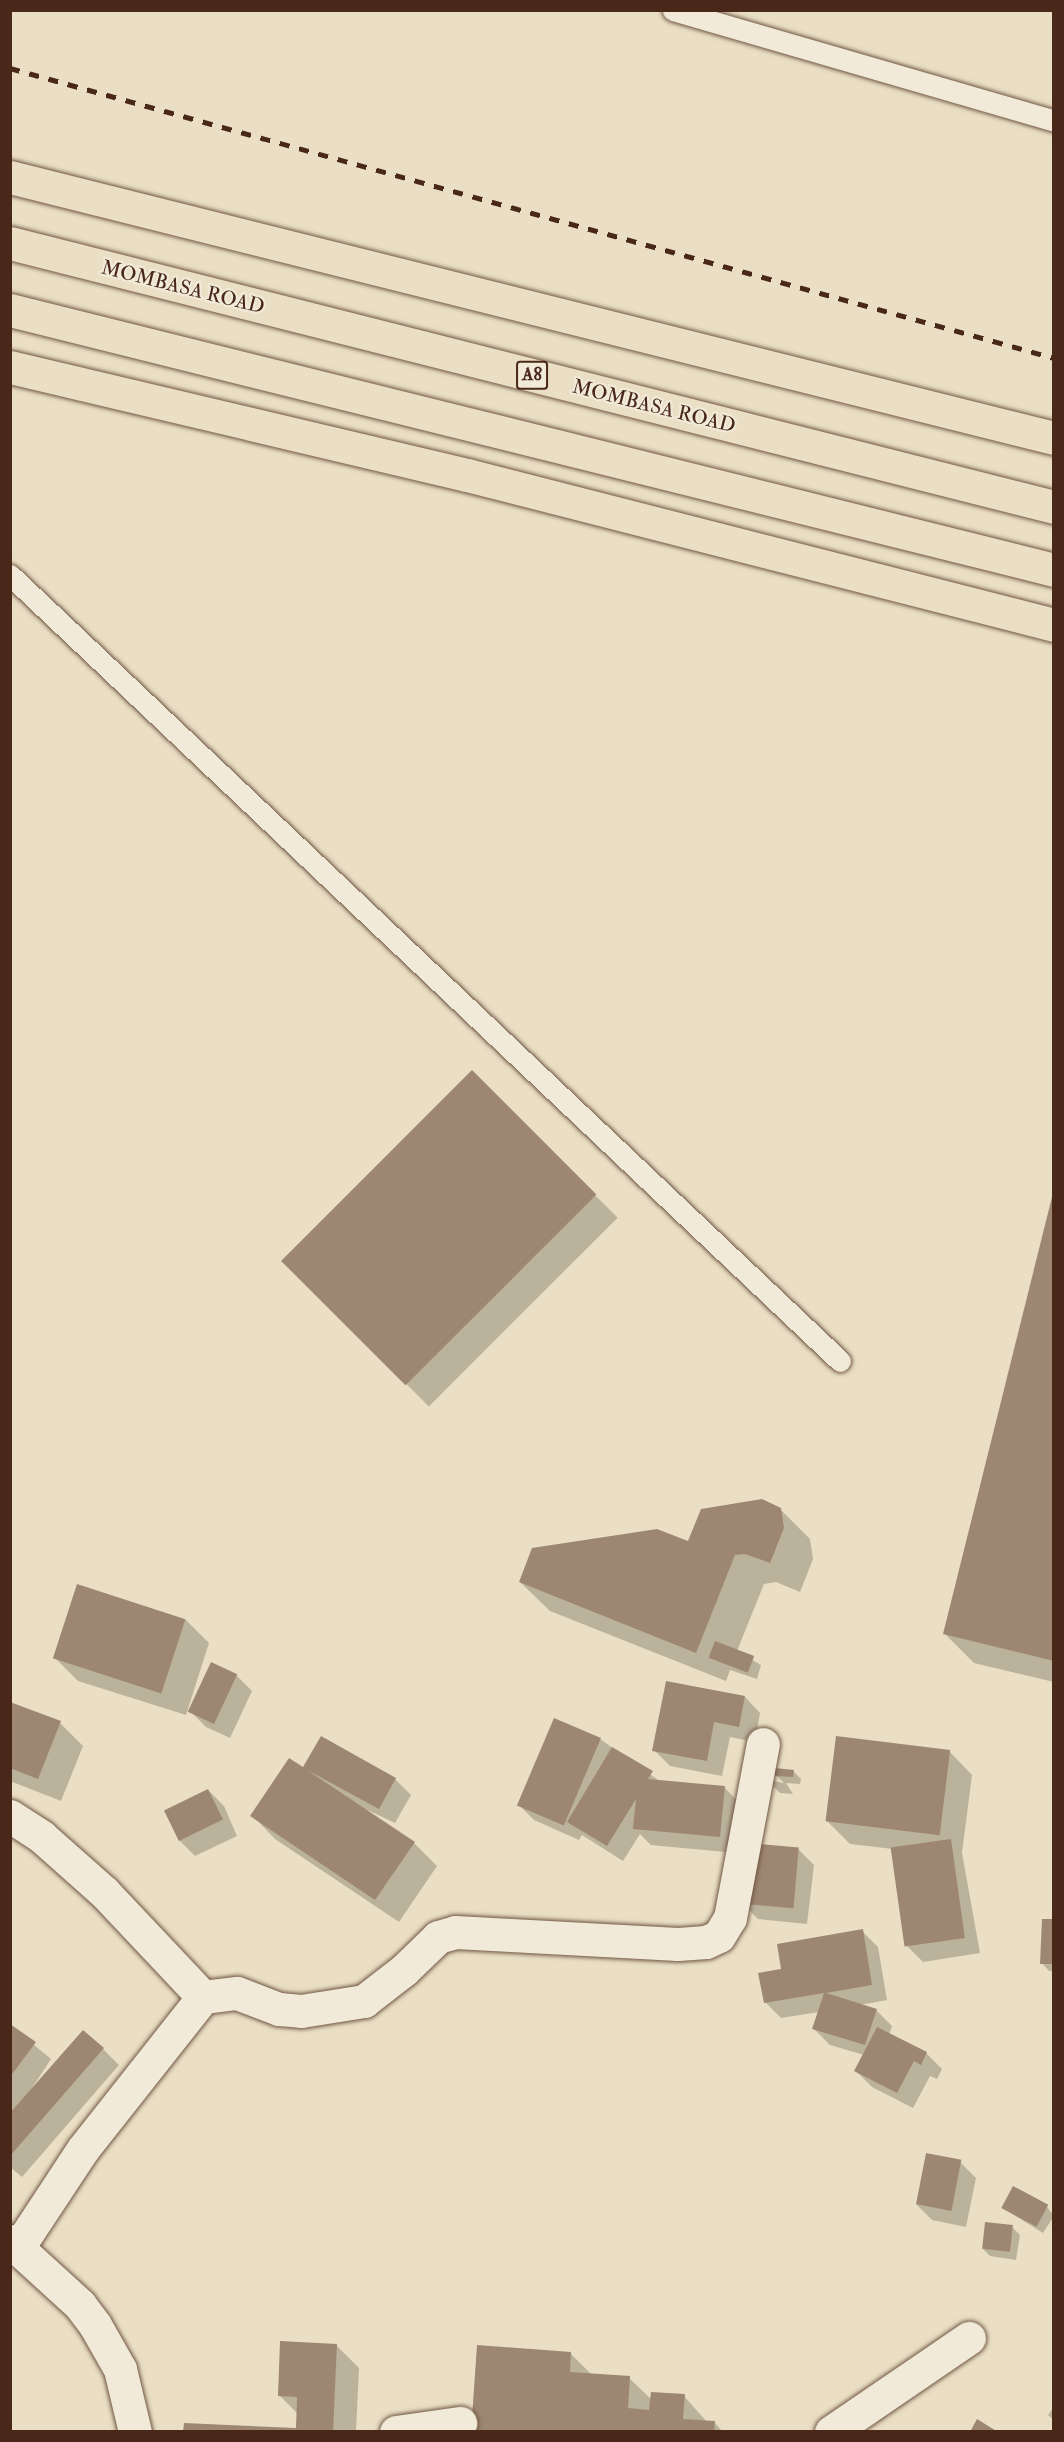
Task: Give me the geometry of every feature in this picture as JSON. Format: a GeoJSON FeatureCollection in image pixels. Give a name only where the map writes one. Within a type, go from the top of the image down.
{"type":"FeatureCollection","features":[{"type":"Feature","properties":{"kind":"highway"},"geometry":{"type":"LineString","coordinates":[[10,177],[1053,438]]}},
{"type":"Feature","properties":{"kind":"highway","name":"MOMBASA ROAD"},"geometry":{"type":"LineString","coordinates":[[10,243],[1053,507]]}},
{"type":"Feature","properties":{"kind":"highway"},"geometry":{"type":"LineString","coordinates":[[10,310],[1053,570]]}},
{"type":"Feature","properties":{"kind":"highway"},"geometry":{"type":"LineString","coordinates":[[10,367],[478,478],[1053,625]]}},
{"type":"Feature","properties":{"kind":"street"},"geometry":{"type":"LineString","coordinates":[[135,2432],[120,2369],[95,2325],[80,2305],[15,2243],[83,2149],[203,1997],[237,1993],[279,2009],[301,2011],[364,2001],[404,1970],[438,1937],[455,1932],[678,1944],[706,1942],[719,1936],[730,1918],[762,1744]]}},
{"type":"Feature","properties":{"kind":"street"},"geometry":{"type":"LineString","coordinates":[[10,1816],[42,1837],[104,1892],[203,1997]]}},
{"type":"Feature","properties":{"kind":"street"},"geometry":{"type":"LineString","coordinates":[[831,2432],[969,2338]]}},
{"type":"Feature","properties":{"kind":"street"},"geometry":{"type":"LineString","coordinates":[[396,2432],[460,2423]]}},
{"type":"Feature","properties":{"kind":"lane"},"geometry":{"type":"LineString","coordinates":[[673,10],[1053,121]]}},
{"type":"Feature","properties":{"kind":"lane"},"geometry":{"type":"LineString","coordinates":[[10,575],[840,1361]]}},
{"type":"Feature","properties":{"kind":"building"},"geometry":{"type":"Polygon","coordinates":[[[472,1070],[596,1194],[406,1385],[281,1261],[472,1070]]]}},
{"type":"Feature","properties":{"kind":"building"},"geometry":{"type":"Polygon","coordinates":[[[1054,1193],[1054,1661],[943,1634],[1054,1193]]]}},
{"type":"Feature","properties":{"kind":"building"},"geometry":{"type":"Polygon","coordinates":[[[762,1499],[781,1508],[784,1528],[770,1563],[745,1554],[735,1555],[696,1653],[519,1582],[532,1548],[657,1529],[688,1541],[701,1509],[762,1499]]]}},
{"type":"Feature","properties":{"kind":"building"},"geometry":{"type":"Polygon","coordinates":[[[77,1584],[185,1619],[161,1693],[53,1658],[77,1584]]]}},
{"type":"Feature","properties":{"kind":"building"},"geometry":{"type":"Polygon","coordinates":[[[715,1641],[754,1656],[748,1673],[709,1658],[715,1641]]]}},
{"type":"Feature","properties":{"kind":"building"},"geometry":{"type":"Polygon","coordinates":[[[211,1662],[237,1674],[214,1724],[188,1712],[211,1662]]]}},
{"type":"Feature","properties":{"kind":"building"},"geometry":{"type":"Polygon","coordinates":[[[666,1681],[745,1696],[739,1727],[714,1722],[707,1761],[652,1751],[666,1681]]]}},
{"type":"Feature","properties":{"kind":"building"},"geometry":{"type":"Polygon","coordinates":[[[10,1702],[61,1721],[38,1779],[10,1768],[10,1702]]]}},
{"type":"Feature","properties":{"kind":"building"},"geometry":{"type":"Polygon","coordinates":[[[554,1718],[601,1738],[564,1825],[517,1805],[554,1718]]]}},
{"type":"Feature","properties":{"kind":"building"},"geometry":{"type":"Polygon","coordinates":[[[321,1736],[396,1778],[379,1809],[307,1770],[415,1842],[375,1900],[250,1816],[289,1758],[303,1767],[321,1736]]]}},
{"type":"Feature","properties":{"kind":"building"},"geometry":{"type":"Polygon","coordinates":[[[836,1736],[950,1750],[940,1835],[826,1821],[836,1736]]]}},
{"type":"Feature","properties":{"kind":"building"},"geometry":{"type":"Polygon","coordinates":[[[612,1747],[653,1771],[648,1779],[725,1786],[720,1837],[633,1829],[636,1799],[607,1846],[567,1822],[612,1747]]]}},
{"type":"Feature","properties":{"kind":"building"},"geometry":{"type":"Polygon","coordinates":[[[775,1768],[794,1770],[793,1777],[775,1776],[775,1768]]]}},
{"type":"Feature","properties":{"kind":"building"},"geometry":{"type":"Polygon","coordinates":[[[208,1789],[223,1820],[179,1841],[164,1810],[208,1789]]]}},
{"type":"Feature","properties":{"kind":"building"},"geometry":{"type":"Polygon","coordinates":[[[951,1839],[965,1938],[905,1947],[891,1847],[951,1839]]]}},
{"type":"Feature","properties":{"kind":"building"},"geometry":{"type":"Polygon","coordinates":[[[747,1843],[799,1848],[793,1908],[742,1904],[747,1843]]]}},
{"type":"Feature","properties":{"kind":"building"},"geometry":{"type":"Polygon","coordinates":[[[1042,1919],[1054,1919],[1054,1964],[1040,1964],[1042,1919]]]}},
{"type":"Feature","properties":{"kind":"building"},"geometry":{"type":"Polygon","coordinates":[[[863,1929],[872,1985],[826,1993],[877,2009],[865,2045],[812,2029],[824,1993],[764,2003],[758,1973],[781,1969],[777,1944],[863,1929]]]}},
{"type":"Feature","properties":{"kind":"building"},"geometry":{"type":"Polygon","coordinates":[[[10,2024],[36,2042],[10,2077],[10,2024]]]}},
{"type":"Feature","properties":{"kind":"building"},"geometry":{"type":"Polygon","coordinates":[[[877,2027],[927,2052],[921,2065],[914,2061],[897,2093],[854,2071],[877,2027]]]}},
{"type":"Feature","properties":{"kind":"building"},"geometry":{"type":"Polygon","coordinates":[[[83,2030],[104,2048],[10,2156],[10,2113],[83,2030]]]}},
{"type":"Feature","properties":{"kind":"building"},"geometry":{"type":"Polygon","coordinates":[[[926,2153],[961,2160],[951,2211],[916,2204],[926,2153]]]}},
{"type":"Feature","properties":{"kind":"building"},"geometry":{"type":"Polygon","coordinates":[[[1013,2186],[1048,2205],[1037,2227],[1001,2208],[1013,2186]]]}},
{"type":"Feature","properties":{"kind":"building"},"geometry":{"type":"Polygon","coordinates":[[[985,2222],[1013,2225],[1010,2252],[982,2249],[985,2222]]]}},
{"type":"Feature","properties":{"kind":"building"},"geometry":{"type":"Polygon","coordinates":[[[280,2341],[337,2344],[333,2432],[183,2432],[184,2423],[296,2428],[297,2397],[278,2396],[280,2341]]]}},
{"type":"Feature","properties":{"kind":"building"},"geometry":{"type":"Polygon","coordinates":[[[477,2345],[571,2352],[570,2372],[630,2376],[628,2408],[649,2410],[651,2392],[685,2394],[683,2419],[715,2421],[714,2432],[471,2432],[477,2345]]]}},
{"type":"Feature","properties":{"kind":"building"},"geometry":{"type":"Polygon","coordinates":[[[977,2419],[998,2432],[970,2432],[977,2419]]]}},
{"type":"Feature","properties":{"kind":"railway"},"geometry":{"type":"LineString","coordinates":[[10,68],[1054,358]]}}]}
